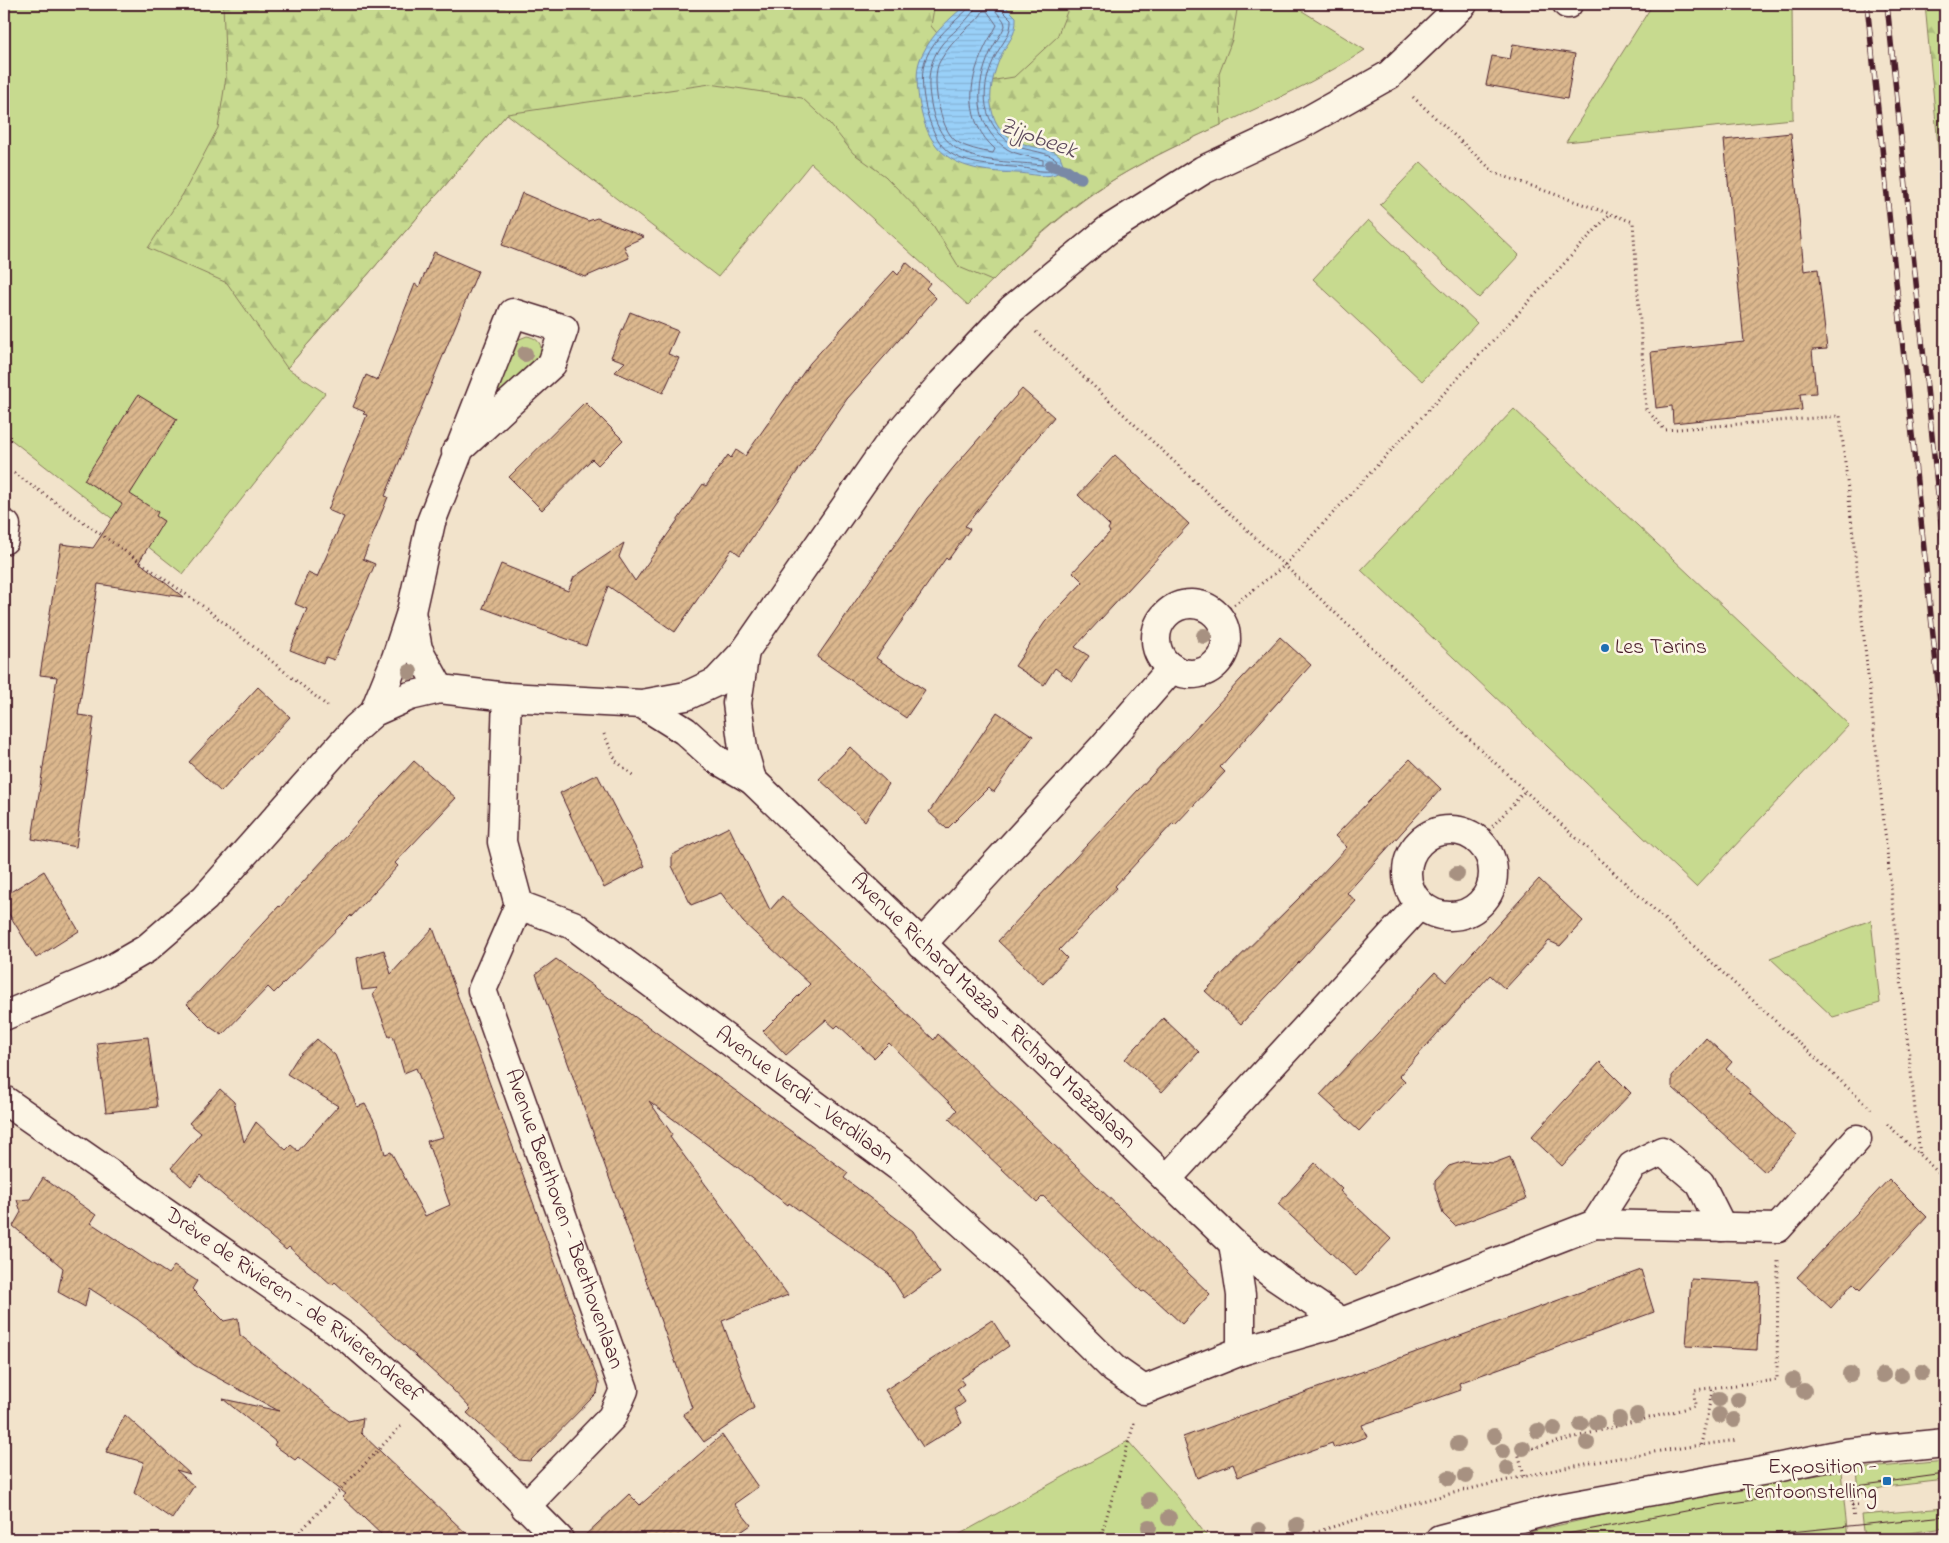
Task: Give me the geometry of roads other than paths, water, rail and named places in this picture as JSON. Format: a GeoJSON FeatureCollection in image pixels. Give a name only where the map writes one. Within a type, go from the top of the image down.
{"type":"FeatureCollection","features":[{"type":"Feature","properties":{"kind":"street"},"geometry":{"type":"LineString","coordinates":[[365,720],[410,696],[440,689],[507,697],[642,704],[686,696],[716,682],[745,651],[886,448],[942,383],[1012,309],[1109,230],[1203,170],[1300,125],[1388,75],[1464,4]]}},
{"type":"Feature","properties":{"kind":"street"},"geometry":{"type":"LineString","coordinates":[[4,1016],[101,975],[146,949],[205,898],[365,720],[396,658],[411,612],[431,522],[456,452],[513,313],[564,329],[552,364],[456,452]]}},
{"type":"Feature","properties":{"kind":"street"},"geometry":{"type":"LineString","coordinates":[[4,524],[6,525],[4,540]]}},
{"type":"Feature","properties":{"kind":"street"},"geometry":{"type":"LineString","coordinates":[[1192,604],[1206,608],[1218,617],[1224,630],[1226,644],[1220,657],[1211,667],[1198,673],[1184,674],[1172,668],[1161,657],[1156,643],[1158,628],[1165,615],[1177,607],[1192,604]]}},
{"type":"Feature","properties":{"kind":"street"},"geometry":{"type":"LineString","coordinates":[[411,612],[418,649],[440,689]]}},
{"type":"Feature","properties":{"kind":"street"},"geometry":{"type":"LineString","coordinates":[[745,651],[737,703],[743,749],[752,780]]}},
{"type":"Feature","properties":{"kind":"street"},"geometry":{"type":"LineString","coordinates":[[921,945],[1172,668]]}},
{"type":"Feature","properties":{"kind":"street"},"geometry":{"type":"LineString","coordinates":[[507,697],[502,842],[519,905]]}},
{"type":"Feature","properties":{"kind":"street","name":"Avenue Richard Mazza - Richard Mazzalaan"},"geometry":{"type":"LineString","coordinates":[[642,704],[686,731],[716,759],[752,780],[921,945],[1233,1243],[1277,1278],[1342,1322]]}},
{"type":"Feature","properties":{"kind":"street"},"geometry":{"type":"LineString","coordinates":[[1447,830],[1462,831],[1479,841],[1488,851],[1493,865],[1493,880],[1486,897],[1476,908],[1462,915],[1447,916],[1432,912],[1420,904],[1408,884],[1407,869],[1411,854],[1422,840],[1435,832],[1447,830]]}},
{"type":"Feature","properties":{"kind":"street"},"geometry":{"type":"LineString","coordinates":[[1167,1179],[1420,904]]}},
{"type":"Feature","properties":{"kind":"street","name":"Avenue Verdi - Verdilaan"},"geometry":{"type":"LineString","coordinates":[[519,905],[574,925],[903,1170],[1009,1265],[1114,1369],[1144,1390],[1241,1351]]}},
{"type":"Feature","properties":{"kind":"street","name":"Avenue Beethoven - Beethovenlaan"},"geometry":{"type":"LineString","coordinates":[[519,905],[482,990],[624,1390],[612,1417],[525,1507]]}},
{"type":"Feature","properties":{"kind":"street","name":"Drève de Rivieren - de Rivierendreef"},"geometry":{"type":"LineString","coordinates":[[4,1100],[350,1340],[431,1410],[525,1507],[559,1539]]}},
{"type":"Feature","properties":{"kind":"street"},"geometry":{"type":"LineString","coordinates":[[1233,1243],[1241,1295],[1241,1351],[1342,1322],[1595,1224],[1778,1228],[1857,1139]]}},
{"type":"Feature","properties":{"kind":"street"},"geometry":{"type":"LineString","coordinates":[[1595,1224],[1632,1166],[1662,1151],[1700,1183],[1722,1227]]}},
{"type":"Feature","properties":{"kind":"street"},"geometry":{"type":"LineString","coordinates":[[1440,1539],[1559,1508],[1762,1471],[1846,1453],[1945,1443]]}},
{"type":"Feature","properties":{"kind":"water"},"geometry":{"type":"Polygon","coordinates":[[[967,4],[1003,4],[1016,17],[1015,29],[1000,58],[993,80],[991,103],[993,114],[997,124],[1004,133],[1014,140],[1055,152],[1060,156],[1063,164],[1060,172],[1044,176],[996,172],[964,165],[950,158],[939,149],[930,136],[923,120],[919,100],[917,83],[918,65],[926,47],[936,33],[967,4]]]}},
{"type":"Feature","properties":{"kind":"waterway","name":"Zijpbeek"},"geometry":{"type":"LineString","coordinates":[[1050,165],[1067,170],[1081,178]]}},
{"type":"Feature","properties":{"kind":"tram line"},"geometry":{"type":"LineString","coordinates":[[1541,1539],[1717,1505],[1945,1474]]}},
{"type":"Feature","properties":{"kind":"tram line"},"geometry":{"type":"LineString","coordinates":[[1724,1539],[1945,1516]]}},
{"type":"Feature","properties":{"kind":"railway"},"geometry":{"type":"LineString","coordinates":[[1867,4],[1945,750]]}},
{"type":"Feature","properties":{"kind":"railway"},"geometry":{"type":"LineString","coordinates":[[1887,4],[1945,561]]}},
{"type":"Feature","properties":{"kind":"place","name":"Les Tarins"},"geometry":{"type":"Point","coordinates":[1605,648]}},
{"type":"Feature","properties":{"kind":"place","name":"Exposition - Tentoonstelling"},"geometry":{"type":"Point","coordinates":[1887,1481]}}]}
